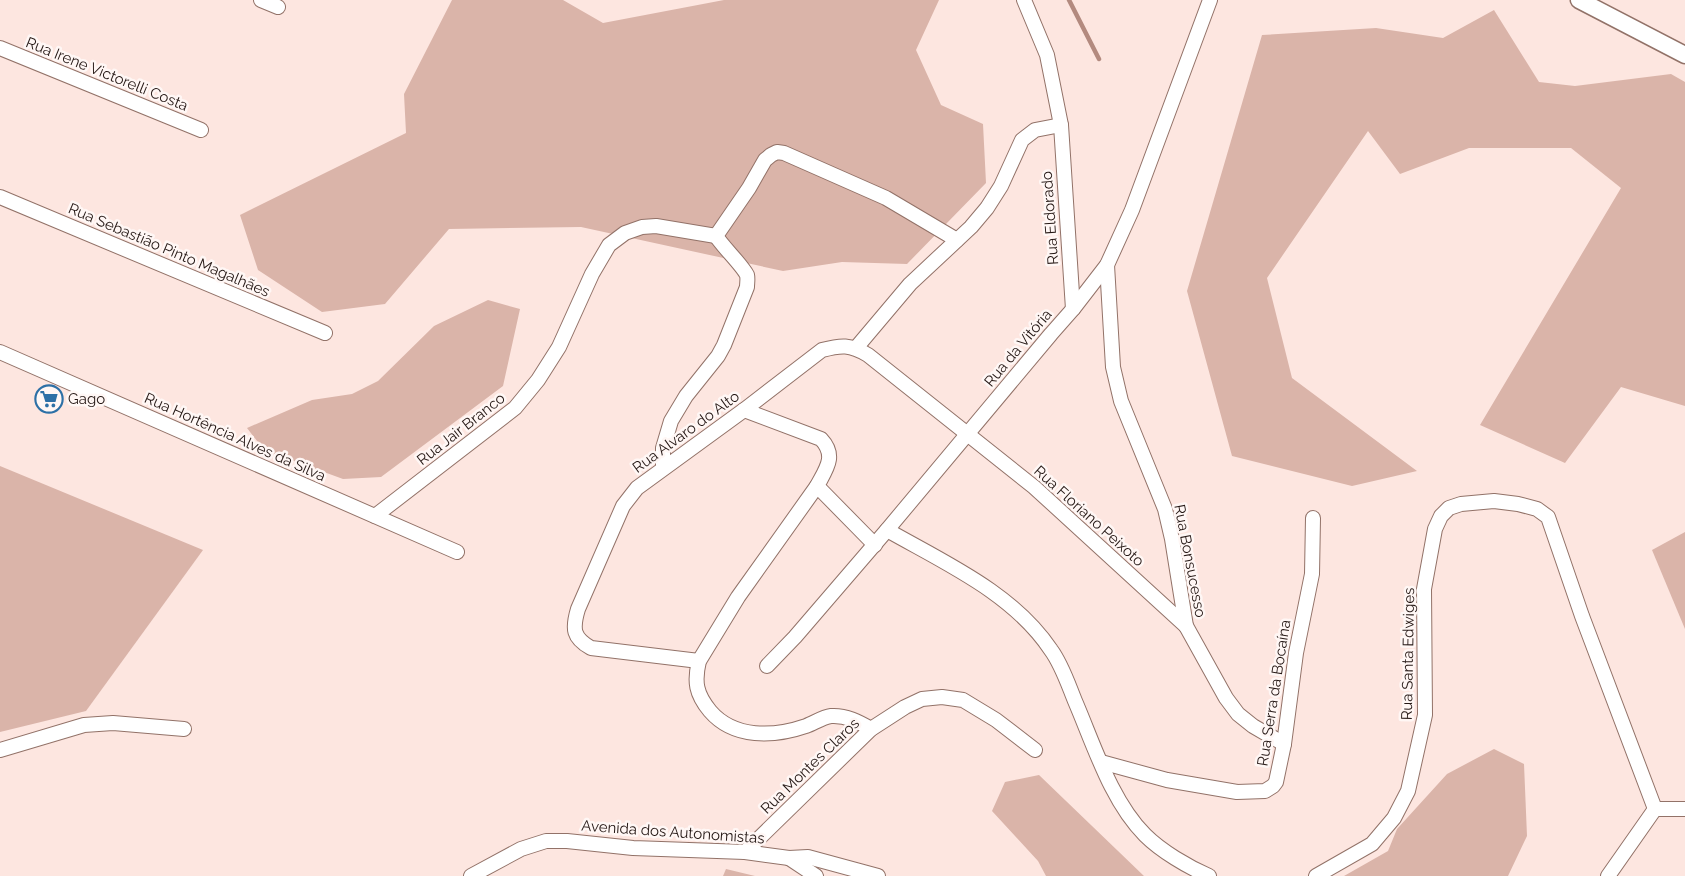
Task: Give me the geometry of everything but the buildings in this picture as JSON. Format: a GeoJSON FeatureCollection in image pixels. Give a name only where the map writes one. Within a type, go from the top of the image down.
{"type":"FeatureCollection","features":[{"type":"Feature","properties":{"kind":"street"},"geometry":{"type":"LineString","coordinates":[[261,0],[278,7]]}},
{"type":"Feature","properties":{"kind":"street","name":"Rua Eldorado"},"geometry":{"type":"LineString","coordinates":[[1024,0],[1047,55],[1061,125],[1073,309]]}},
{"type":"Feature","properties":{"kind":"street","name":"Rua da Vitória"},"geometry":{"type":"LineString","coordinates":[[767,666],[795,637],[875,545],[1073,309],[1107,265],[1132,210],[1210,0]]}},
{"type":"Feature","properties":{"kind":"street"},"geometry":{"type":"LineString","coordinates":[[1579,0],[1685,56]]}},
{"type":"Feature","properties":{"kind":"street"},"geometry":{"type":"LineString","coordinates":[[0,61],[6,51]]}},
{"type":"Feature","properties":{"kind":"street","name":"Rua Irene Victorelli Costa"},"geometry":{"type":"LineString","coordinates":[[6,51],[201,130]]}},
{"type":"Feature","properties":{"kind":"street"},"geometry":{"type":"LineString","coordinates":[[968,433],[868,355],[856,348],[910,284],[957,240],[987,208],[1001,186],[1022,140],[1035,130],[1061,125]]}},
{"type":"Feature","properties":{"kind":"street"},"geometry":{"type":"LineString","coordinates":[[663,468],[663,448],[671,422],[686,396],[718,356],[747,287],[747,275],[716,236],[749,188],[765,160],[771,154],[777,152],[784,153],[886,198],[957,240]]}},
{"type":"Feature","properties":{"kind":"street","name":"Rua Sebastião Pinto Magalhães"},"geometry":{"type":"LineString","coordinates":[[0,197],[325,333]]}},
{"type":"Feature","properties":{"kind":"street","name":"Rua Jair Branco"},"geometry":{"type":"LineString","coordinates":[[375,516],[515,408],[538,380],[559,347],[592,274],[609,245],[625,233],[642,227],[656,226],[716,236]]}},
{"type":"Feature","properties":{"kind":"street","name":"Rua Bonsucesso"},"geometry":{"type":"LineString","coordinates":[[1107,265],[1112,367],[1121,401],[1165,509],[1172,539],[1186,626],[1226,698],[1238,714],[1253,726],[1284,744]]}},
{"type":"Feature","properties":{"kind":"street","name":"Rua Alvaro do Alto"},"geometry":{"type":"LineString","coordinates":[[700,661],[591,648],[582,643],[575,634],[575,620],[578,609],[623,506],[637,488],[822,350],[837,346],[856,348]]}},
{"type":"Feature","properties":{"kind":"street","name":"Rua Hortência Alves da Silva"},"geometry":{"type":"LineString","coordinates":[[0,352],[457,552]]}},
{"type":"Feature","properties":{"kind":"street"},"geometry":{"type":"LineString","coordinates":[[744,410],[821,439],[827,445],[829,462],[817,486],[738,597],[700,661],[696,673],[696,684],[701,699],[726,726],[744,732],[768,734],[805,726],[830,716],[846,717],[871,729]]}},
{"type":"Feature","properties":{"kind":"street","name":"Rua Floriano Peixoto"},"geometry":{"type":"LineString","coordinates":[[968,433],[1034,487],[1186,626]]}},
{"type":"Feature","properties":{"kind":"street"},"geometry":{"type":"LineString","coordinates":[[817,486],[875,545]]}},
{"type":"Feature","properties":{"kind":"street","name":"Rua Santa Edwiges"},"geometry":{"type":"LineString","coordinates":[[1316,876],[1372,844],[1394,818],[1408,791],[1425,715],[1424,590],[1435,529],[1441,516],[1449,508],[1461,504],[1494,501],[1518,504],[1537,509],[1548,517],[1582,616],[1655,809]]}},
{"type":"Feature","properties":{"kind":"street","name":"Rua Serra da Bocaína"},"geometry":{"type":"LineString","coordinates":[[1101,762],[1184,783],[1237,792],[1265,791],[1273,786],[1276,782],[1284,744],[1296,653],[1312,574],[1313,518]]}},
{"type":"Feature","properties":{"kind":"street"},"geometry":{"type":"LineString","coordinates":[[887,530],[974,580],[1004,600],[1033,627],[1052,650],[1114,790],[1131,818],[1145,836],[1190,868],[1209,876]]}},
{"type":"Feature","properties":{"kind":"street","name":"Rua Montes Claros"},"geometry":{"type":"LineString","coordinates":[[745,852],[871,729],[905,707],[922,699],[942,696],[963,700],[996,720],[1035,750]]}},
{"type":"Feature","properties":{"kind":"street"},"geometry":{"type":"LineString","coordinates":[[0,750],[84,725],[112,723],[184,730]]}},
{"type":"Feature","properties":{"kind":"street"},"geometry":{"type":"LineString","coordinates":[[1608,876],[1655,809],[1685,809]]}},
{"type":"Feature","properties":{"kind":"street","name":"Avenida dos Autonomistas"},"geometry":{"type":"LineString","coordinates":[[472,876],[521,849],[546,841],[567,841],[633,848],[745,852],[789,858],[808,858],[878,876]]}},
{"type":"Feature","properties":{"kind":"street"},"geometry":{"type":"LineString","coordinates":[[789,858],[816,876]]}},
{"type":"Feature","properties":{"kind":"shaded area"},"geometry":{"type":"Polygon","coordinates":[[[452,0],[563,0],[603,23],[724,0],[939,0],[916,50],[941,105],[983,124],[986,183],[907,264],[842,262],[783,271],[581,227],[449,229],[385,304],[322,312],[258,270],[240,215],[406,133],[404,94],[452,0]]]}},
{"type":"Feature","properties":{"kind":"shaded area"},"geometry":{"type":"Polygon","coordinates":[[[1494,10],[1539,82],[1575,86],[1671,74],[1685,82],[1685,406],[1621,387],[1565,463],[1480,425],[1621,188],[1571,148],[1469,148],[1400,174],[1368,131],[1267,278],[1292,378],[1417,471],[1352,486],[1232,456],[1187,291],[1262,35],[1376,28],[1443,38],[1494,10]]]}},
{"type":"Feature","properties":{"kind":"shaded area"},"geometry":{"type":"Polygon","coordinates":[[[488,300],[520,309],[503,386],[381,477],[343,479],[264,450],[247,428],[312,400],[352,394],[378,381],[434,326],[488,300]]]}},
{"type":"Feature","properties":{"kind":"shaded area"},"geometry":{"type":"Polygon","coordinates":[[[0,466],[203,550],[86,711],[0,732],[0,466]]]}},
{"type":"Feature","properties":{"kind":"shaded area"},"geometry":{"type":"Polygon","coordinates":[[[1685,532],[1685,629],[1652,550],[1685,532]]]}},
{"type":"Feature","properties":{"kind":"shaded area"},"geometry":{"type":"Polygon","coordinates":[[[1494,749],[1524,764],[1527,836],[1508,876],[1344,876],[1388,851],[1397,829],[1447,774],[1494,749]]]}},
{"type":"Feature","properties":{"kind":"shaded area"},"geometry":{"type":"Polygon","coordinates":[[[1039,775],[1144,876],[1046,876],[1038,861],[992,811],[1005,782],[1039,775]]]}},
{"type":"Feature","properties":{"kind":"shaded area"},"geometry":{"type":"Polygon","coordinates":[[[726,869],[755,876],[723,876],[726,869]]]}},
{"type":"Feature","properties":{"kind":"waterway"},"geometry":{"type":"LineString","coordinates":[[1069,0],[1099,59]]}},
{"type":"Feature","properties":{"kind":"place","name":"Gago"},"geometry":{"type":"Point","coordinates":[49,399]}}]}
